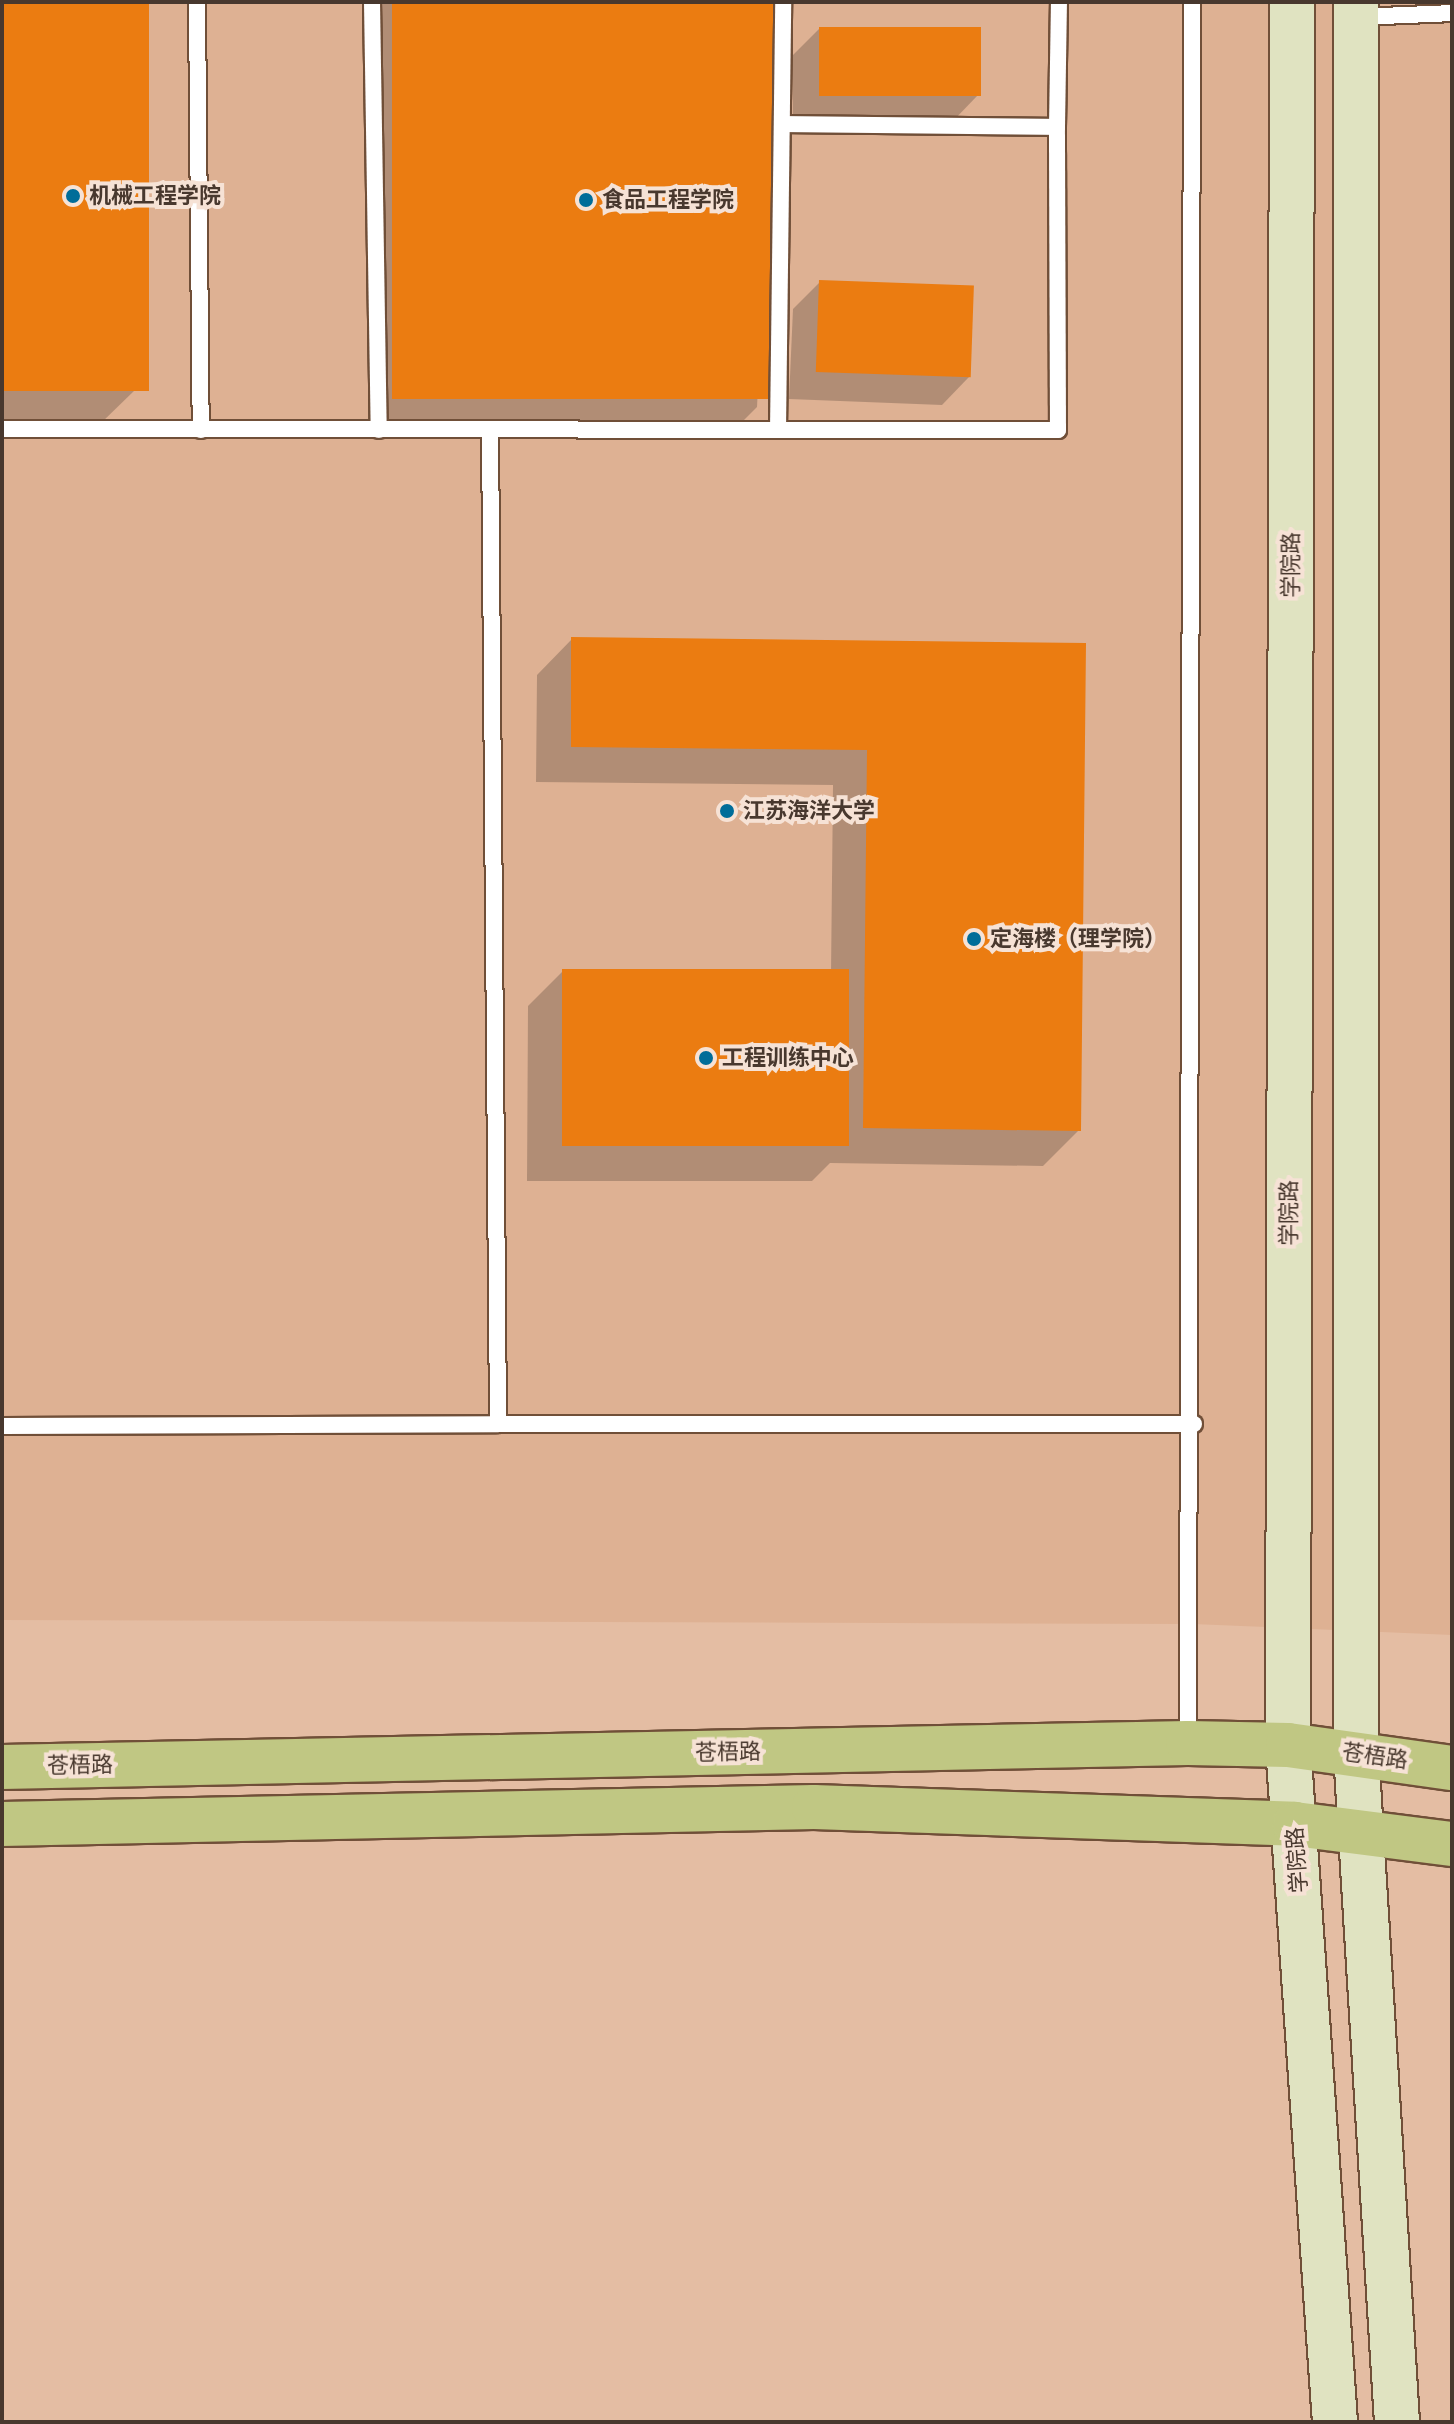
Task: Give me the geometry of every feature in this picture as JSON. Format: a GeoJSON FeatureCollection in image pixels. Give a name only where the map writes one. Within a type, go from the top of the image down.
{"type":"FeatureCollection","features":[{"type":"Feature","properties":{"kind":"main road","name":"学院路"},"geometry":{"type":"LineString","coordinates":[[1292,2],[1288,1745],[1335,2422]]}},
{"type":"Feature","properties":{"kind":"main road"},"geometry":{"type":"LineString","coordinates":[[1356,9],[1356,1752],[1397,2422]]}},
{"type":"Feature","properties":{"kind":"main road","name":"苍梧路"},"geometry":{"type":"LineString","coordinates":[[2,1767],[1188,1743],[1288,1745],[1356,1752],[1452,1768]]}},
{"type":"Feature","properties":{"kind":"main road"},"geometry":{"type":"LineString","coordinates":[[2,1824],[814,1807],[1295,1824],[1452,1844]]}},
{"type":"Feature","properties":{"kind":"lane"},"geometry":{"type":"LineString","coordinates":[[197,2],[201,430]]}},
{"type":"Feature","properties":{"kind":"lane"},"geometry":{"type":"LineString","coordinates":[[372,2],[379,430]]}},
{"type":"Feature","properties":{"kind":"lane"},"geometry":{"type":"LineString","coordinates":[[778,430],[787,124],[783,2]]}},
{"type":"Feature","properties":{"kind":"lane"},"geometry":{"type":"LineString","coordinates":[[2,429],[1058,430],[1059,2]]}},
{"type":"Feature","properties":{"kind":"lane"},"geometry":{"type":"LineString","coordinates":[[1188,1743],[1194,1424],[1192,2]]}},
{"type":"Feature","properties":{"kind":"lane"},"geometry":{"type":"LineString","coordinates":[[1356,9],[1452,13]]}},
{"type":"Feature","properties":{"kind":"lane"},"geometry":{"type":"LineString","coordinates":[[787,124],[1057,127]]}},
{"type":"Feature","properties":{"kind":"lane"},"geometry":{"type":"LineString","coordinates":[[490,430],[498,1424]]}},
{"type":"Feature","properties":{"kind":"lane"},"geometry":{"type":"LineString","coordinates":[[2,1426],[1194,1424]]}},
{"type":"Feature","properties":{"kind":"shaded area","name":"江苏海洋大学"},"geometry":{"type":"Polygon","coordinates":[[[2,2],[1452,2],[1452,1635],[1193,1624],[2,1620],[2,2]]]}},
{"type":"Feature","properties":{"kind":"building","name":"机械工程学院"},"geometry":{"type":"Polygon","coordinates":[[[2,2],[149,2],[149,391],[2,391],[2,2]]]}},
{"type":"Feature","properties":{"kind":"building","name":"食品工程学院"},"geometry":{"type":"Polygon","coordinates":[[[392,2],[781,2],[781,399],[392,399],[392,2]]]}},
{"type":"Feature","properties":{"kind":"building"},"geometry":{"type":"Polygon","coordinates":[[[819,27],[981,27],[981,96],[819,96],[819,27]]]}},
{"type":"Feature","properties":{"kind":"building"},"geometry":{"type":"Polygon","coordinates":[[[819,280],[974,285],[971,377],[816,372],[819,280]]]}},
{"type":"Feature","properties":{"kind":"building","name":"定海楼（理学院）"},"geometry":{"type":"Polygon","coordinates":[[[571,637],[1086,643],[1081,1131],[863,1128],[867,750],[571,747],[571,637]]]}},
{"type":"Feature","properties":{"kind":"building","name":"工程训练中心"},"geometry":{"type":"Polygon","coordinates":[[[562,969],[849,969],[849,1146],[562,1146],[562,969]]]}},
{"type":"Feature","properties":{"kind":"place","name":"机械工程学院"},"geometry":{"type":"Point","coordinates":[73,196]}},
{"type":"Feature","properties":{"kind":"place","name":"食品工程学院"},"geometry":{"type":"Point","coordinates":[586,200]}},
{"type":"Feature","properties":{"kind":"place","name":"江苏海洋大学"},"geometry":{"type":"Point","coordinates":[727,811]}},
{"type":"Feature","properties":{"kind":"place","name":"定海楼（理学院）"},"geometry":{"type":"Point","coordinates":[974,939]}},
{"type":"Feature","properties":{"kind":"place","name":"工程训练中心"},"geometry":{"type":"Point","coordinates":[706,1058]}}]}
